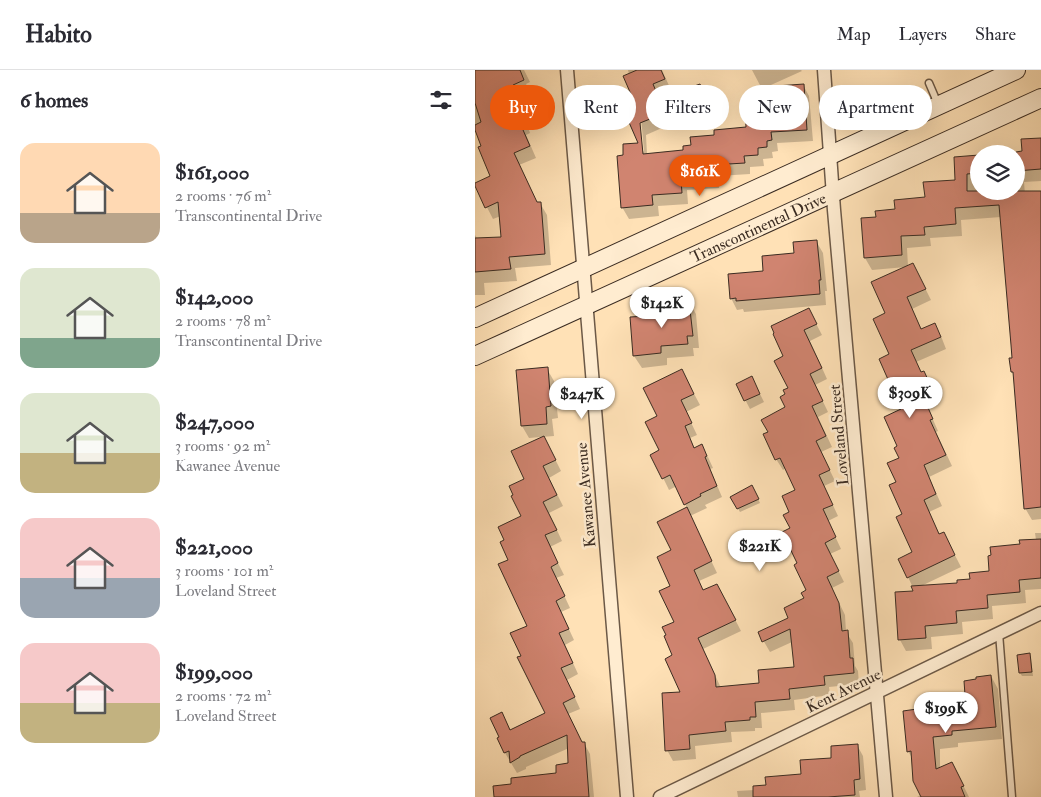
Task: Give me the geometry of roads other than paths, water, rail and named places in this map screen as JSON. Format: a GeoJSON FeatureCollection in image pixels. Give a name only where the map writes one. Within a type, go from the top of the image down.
{"type":"FeatureCollection","features":[{"type":"Feature","properties":{"kind":"street","name":"Kawanee Avenue"},"geometry":{"type":"LineString","coordinates":[[567,70],[627,797]]}},
{"type":"Feature","properties":{"kind":"street","name":"Loveland Street"},"geometry":{"type":"LineString","coordinates":[[824,70],[825,85]]}},
{"type":"Feature","properties":{"kind":"street","name":"Transcontinental Drive"},"geometry":{"type":"LineString","coordinates":[[475,318],[1017,70]]}},
{"type":"Feature","properties":{"kind":"street","name":"Transcontinental Drive"},"geometry":{"type":"LineString","coordinates":[[475,356],[1041,98]]}},
{"type":"Feature","properties":{"kind":"street","name":"Loveland Street"},"geometry":{"type":"LineString","coordinates":[[829,130],[832,193],[886,797]]}},
{"type":"Feature","properties":{"kind":"street","name":"Kent Avenue"},"geometry":{"type":"LineString","coordinates":[[659,797],[1041,613]]}},
{"type":"Feature","properties":{"kind":"lane"},"geometry":{"type":"LineString","coordinates":[[929,83],[938,106]]}},
{"type":"Feature","properties":{"kind":"lane"},"geometry":{"type":"LineString","coordinates":[[999,633],[1012,797]]}}]}
